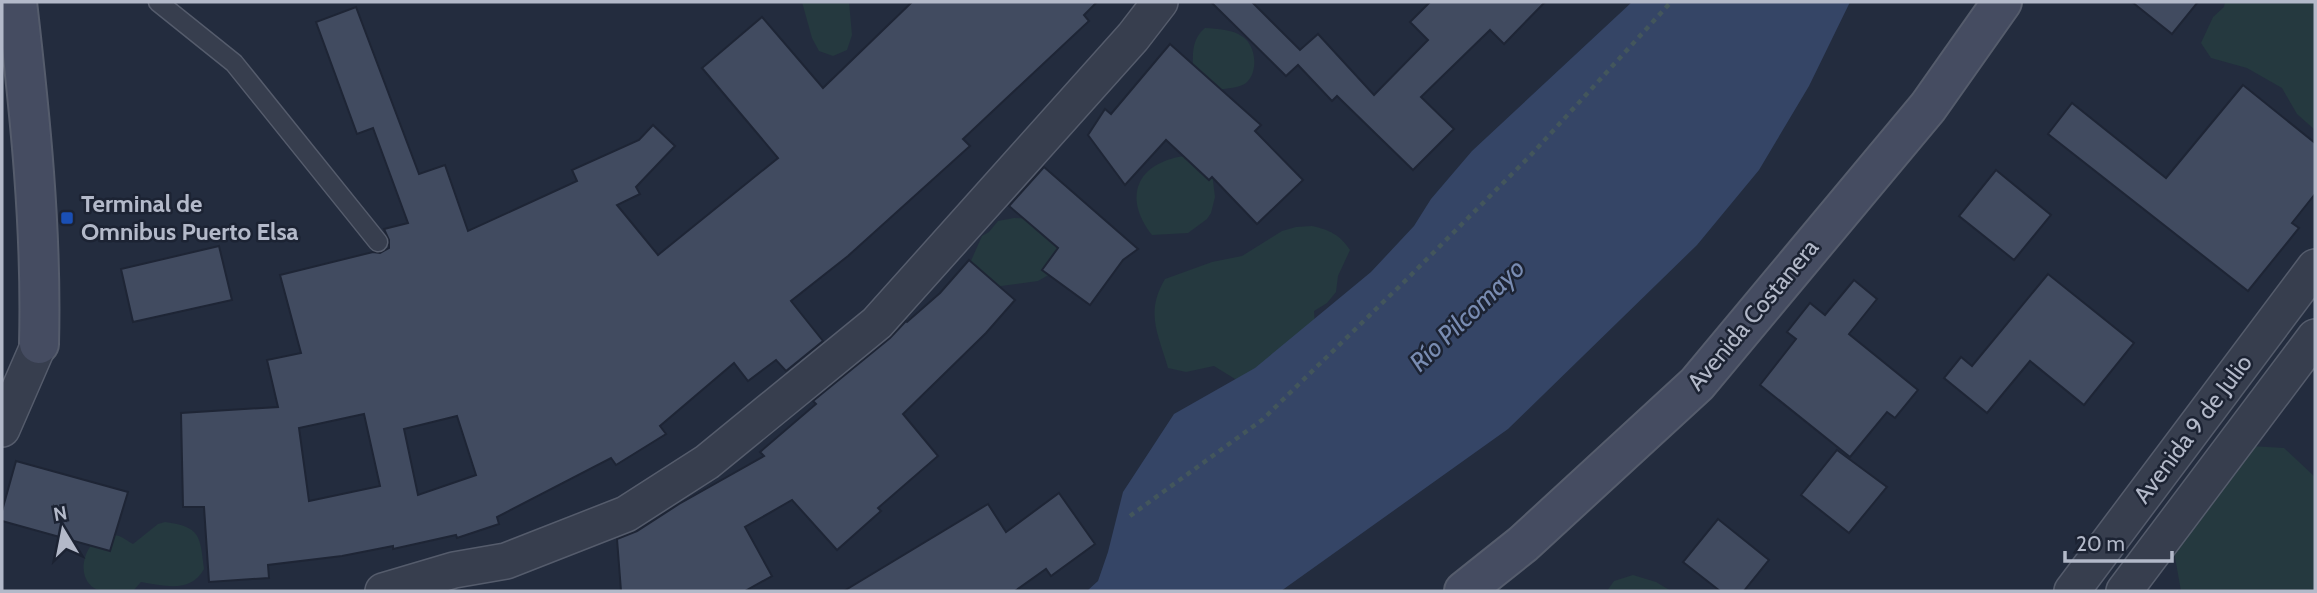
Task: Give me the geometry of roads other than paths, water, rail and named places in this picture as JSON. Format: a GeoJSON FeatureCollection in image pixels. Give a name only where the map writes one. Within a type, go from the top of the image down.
{"type":"FeatureCollection","features":[{"type":"Feature","properties":{"kind":"street"},"geometry":{"type":"LineString","coordinates":[[2,429],[40,344],[41,272],[17,2]]}},
{"type":"Feature","properties":{"kind":"street"},"geometry":{"type":"LineString","coordinates":[[383,591],[454,570],[506,561],[626,514],[707,462],[877,323],[1133,37],[1160,2]]}},
{"type":"Feature","properties":{"kind":"street","name":"Avenida Costanera"},"geometry":{"type":"LineString","coordinates":[[1464,591],[1523,544],[1697,384],[1928,107],[2002,2]]}},
{"type":"Feature","properties":{"kind":"street","name":"Avenida 9 de Julio"},"geometry":{"type":"LineString","coordinates":[[2072,591],[2315,267]]}},
{"type":"Feature","properties":{"kind":"street","name":"Avenida 9 de Julio"},"geometry":{"type":"LineString","coordinates":[[2123,591],[2315,337]]}},
{"type":"Feature","properties":{"kind":"lane"},"geometry":{"type":"LineString","coordinates":[[158,2],[234,62],[378,242]]}},
{"type":"Feature","properties":{"kind":"water","name":"Río Pilcomayo"},"geometry":{"type":"Polygon","coordinates":[[[1632,2],[1850,2],[1809,86],[1759,170],[1697,245],[1508,429],[1281,591],[1087,591],[1098,581],[1123,492],[1174,414],[1255,368],[1371,272],[1414,226],[1431,199],[1472,151],[1632,2]]]}},
{"type":"Feature","properties":{"kind":"place","name":"Terminal de Omnibus Puerto Elsa"},"geometry":{"type":"Point","coordinates":[67,218]}}]}
